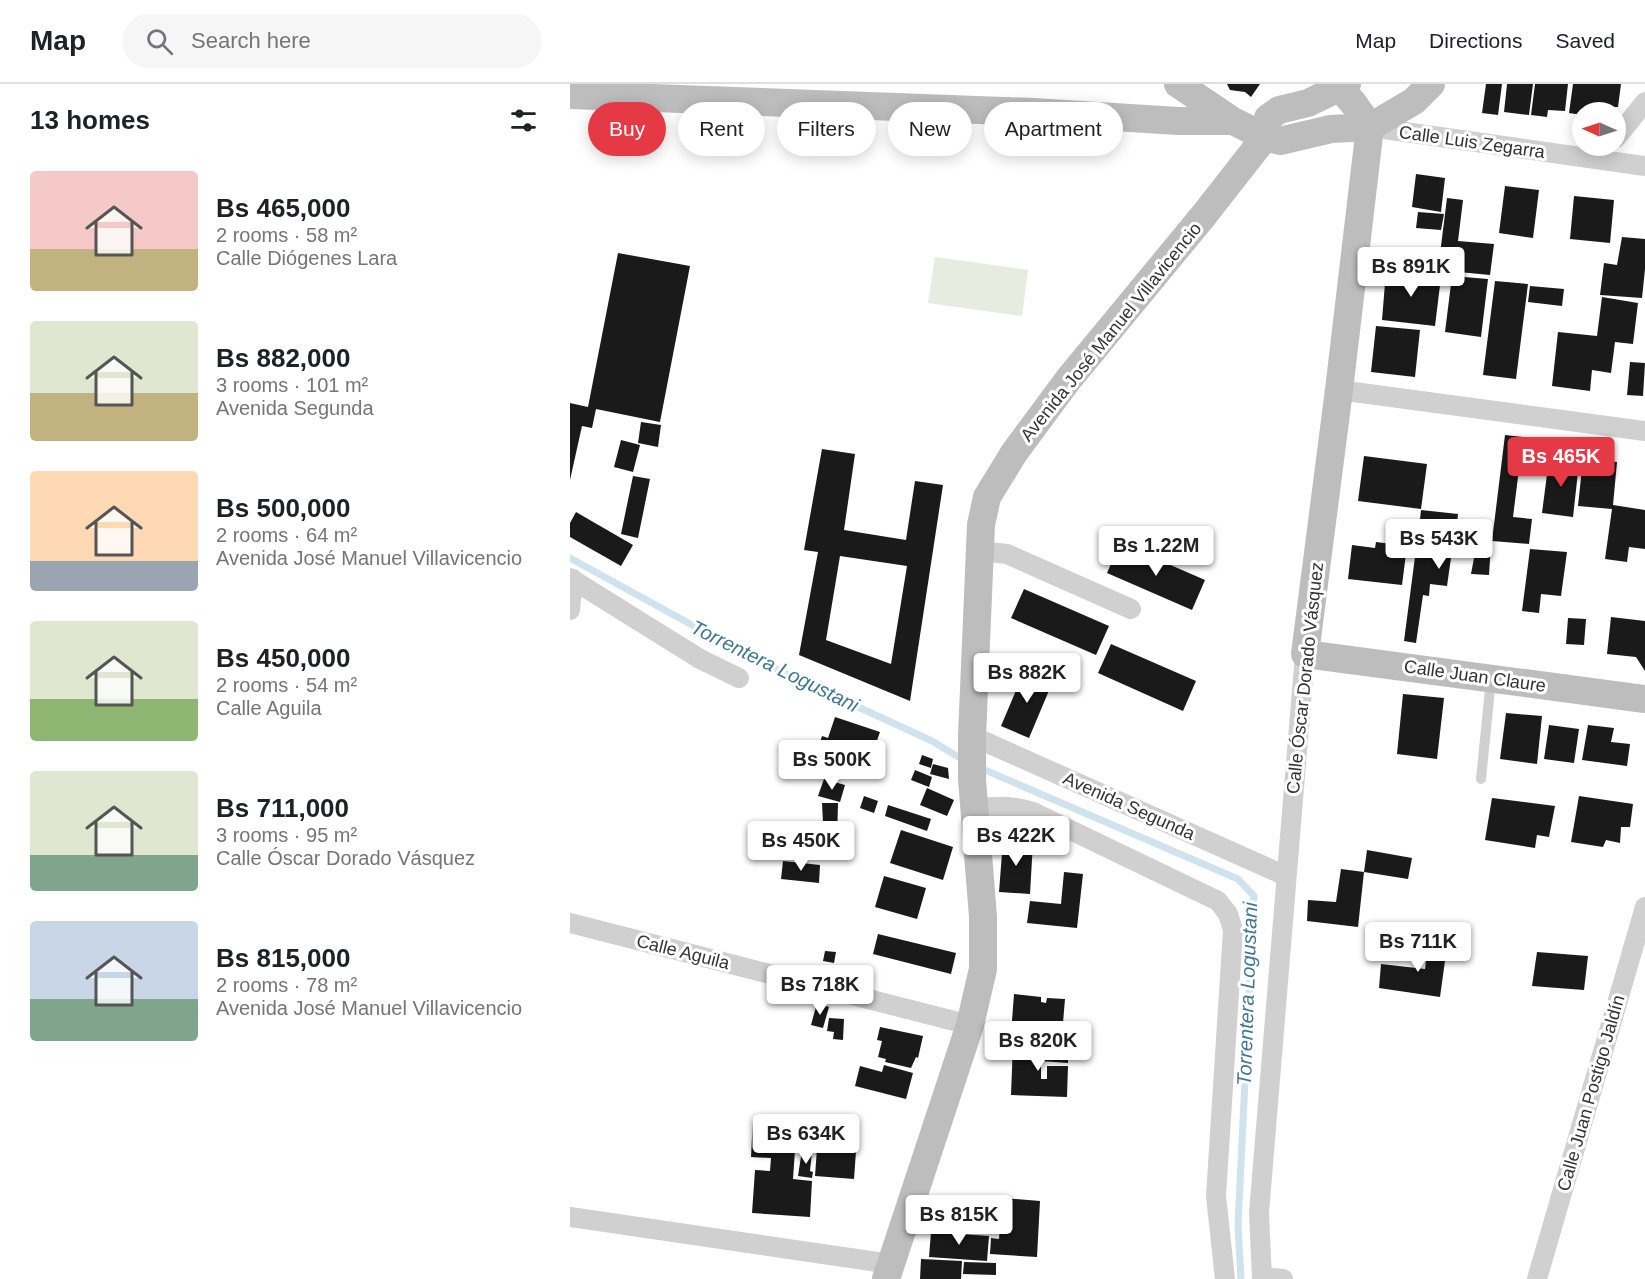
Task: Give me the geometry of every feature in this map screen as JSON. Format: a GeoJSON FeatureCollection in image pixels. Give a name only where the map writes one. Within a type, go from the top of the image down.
{"type":"FeatureCollection","features":[{"type":"Feature","properties":{"kind":"street"},"geometry":{"type":"LineString","coordinates":[[1178,84],[1233,121],[1265,137],[1280,141],[1331,129],[1370,127],[1414,101],[1431,84]]}},
{"type":"Feature","properties":{"kind":"street"},"geometry":{"type":"LineString","coordinates":[[1344,86],[1370,127]]}},
{"type":"Feature","properties":{"kind":"street","name":"Avenida José Manuel Villavicencio"},"geometry":{"type":"LineString","coordinates":[[888,1272],[970,1025],[983,969],[983,917],[972,756],[981,525],[987,497],[1014,453],[1068,380],[1265,137],[1268,118],[1279,110],[1308,103],[1344,86]]}},
{"type":"Feature","properties":{"kind":"street"},"geometry":{"type":"LineString","coordinates":[[570,95],[1034,112],[1178,121],[1233,121]]}},
{"type":"Feature","properties":{"kind":"street"},"geometry":{"type":"LineString","coordinates":[[1626,126],[1645,102]]}},
{"type":"Feature","properties":{"kind":"street","name":"Calle Luis Zegarra"},"geometry":{"type":"LineString","coordinates":[[1370,127],[1572,150]]}},
{"type":"Feature","properties":{"kind":"street","name":"Calle Óscar Dorado Vásquez"},"geometry":{"type":"LineString","coordinates":[[1269,1278],[1259,1213],[1305,654],[1340,390],[1370,127]]}},
{"type":"Feature","properties":{"kind":"street","name":"Calle Luis Zegarra"},"geometry":{"type":"LineString","coordinates":[[1613,156],[1645,166]]}},
{"type":"Feature","properties":{"kind":"street"},"geometry":{"type":"LineString","coordinates":[[1340,390],[1645,430]]}},
{"type":"Feature","properties":{"kind":"street"},"geometry":{"type":"LineString","coordinates":[[980,551],[1007,554],[1131,609]]}},
{"type":"Feature","properties":{"kind":"street"},"geometry":{"type":"LineString","coordinates":[[570,610],[572,578],[700,659],[739,678]]}},
{"type":"Feature","properties":{"kind":"street","name":"Calle Juan Claure"},"geometry":{"type":"LineString","coordinates":[[1305,654],[1645,699]]}},
{"type":"Feature","properties":{"kind":"street","name":"Avenida Segunda"},"geometry":{"type":"LineString","coordinates":[[972,756],[1286,876]]}},
{"type":"Feature","properties":{"kind":"street"},"geometry":{"type":"LineString","coordinates":[[975,809],[1001,805],[1033,812],[1218,901],[1228,914],[1233,930],[1216,1196],[1224,1279]]}},
{"type":"Feature","properties":{"kind":"street","name":"Calle Juan Postigo Jaldín"},"geometry":{"type":"LineString","coordinates":[[1537,1279],[1645,907]]}},
{"type":"Feature","properties":{"kind":"street","name":"Calle Aguila"},"geometry":{"type":"LineString","coordinates":[[570,923],[970,1025]]}},
{"type":"Feature","properties":{"kind":"street"},"geometry":{"type":"LineString","coordinates":[[570,1217],[888,1272]]}},
{"type":"Feature","properties":{"kind":"lane"},"geometry":{"type":"LineString","coordinates":[[1480,779],[1491,679]]}},
{"type":"Feature","properties":{"kind":"shaded area"},"geometry":{"type":"Polygon","coordinates":[[[935,257],[1028,270],[1022,316],[928,303],[935,257]]]}},
{"type":"Feature","properties":{"kind":"building"},"geometry":{"type":"Polygon","coordinates":[[[1227,84],[1260,84],[1251,97],[1245,92],[1230,90],[1227,84]]]}},
{"type":"Feature","properties":{"kind":"building"},"geometry":{"type":"Polygon","coordinates":[[[1486,84],[1502,84],[1498,115],[1482,113],[1486,84]]]}},
{"type":"Feature","properties":{"kind":"building"},"geometry":{"type":"Polygon","coordinates":[[[1507,84],[1533,84],[1529,115],[1504,112],[1507,84]]]}},
{"type":"Feature","properties":{"kind":"building"},"geometry":{"type":"Polygon","coordinates":[[[1535,84],[1568,84],[1565,111],[1548,110],[1547,117],[1531,115],[1535,84]]]}},
{"type":"Feature","properties":{"kind":"building"},"geometry":{"type":"Polygon","coordinates":[[[1573,84],[1621,84],[1619,102],[1572,102],[1572,113],[1569,113],[1573,84]]]}},
{"type":"Feature","properties":{"kind":"building"},"geometry":{"type":"Polygon","coordinates":[[[1416,174],[1445,178],[1441,212],[1412,207],[1416,174]]]}},
{"type":"Feature","properties":{"kind":"building"},"geometry":{"type":"Polygon","coordinates":[[[1505,186],[1539,190],[1533,238],[1499,233],[1505,186]]]}},
{"type":"Feature","properties":{"kind":"building"},"geometry":{"type":"Polygon","coordinates":[[[1574,196],[1614,200],[1610,243],[1570,239],[1574,196]]]}},
{"type":"Feature","properties":{"kind":"building"},"geometry":{"type":"Polygon","coordinates":[[[1447,198],[1463,200],[1458,241],[1494,244],[1490,275],[1438,270],[1447,198]]]}},
{"type":"Feature","properties":{"kind":"building"},"geometry":{"type":"Polygon","coordinates":[[[1418,212],[1444,214],[1441,230],[1416,228],[1418,212]]]}},
{"type":"Feature","properties":{"kind":"building"},"geometry":{"type":"Polygon","coordinates":[[[1622,237],[1645,239],[1642,298],[1600,295],[1604,263],[1617,265],[1622,237]]]}},
{"type":"Feature","properties":{"kind":"building"},"geometry":{"type":"Polygon","coordinates":[[[1388,248],[1438,253],[1436,271],[1387,266],[1388,248]]]}},
{"type":"Feature","properties":{"kind":"building"},"geometry":{"type":"Polygon","coordinates":[[[618,253],[690,266],[660,422],[596,409],[592,428],[582,426],[570,480],[570,403],[588,407],[618,253]]]}},
{"type":"Feature","properties":{"kind":"building"},"geometry":{"type":"Polygon","coordinates":[[[1386,271],[1441,277],[1435,326],[1382,320],[1386,271]]]}},
{"type":"Feature","properties":{"kind":"building"},"geometry":{"type":"Polygon","coordinates":[[[1452,276],[1488,279],[1481,337],[1445,332],[1452,276]]]}},
{"type":"Feature","properties":{"kind":"building"},"geometry":{"type":"Polygon","coordinates":[[[1495,281],[1528,284],[1516,379],[1483,375],[1495,281]]]}},
{"type":"Feature","properties":{"kind":"building"},"geometry":{"type":"Polygon","coordinates":[[[1530,286],[1564,289],[1562,306],[1528,302],[1530,286]]]}},
{"type":"Feature","properties":{"kind":"building"},"geometry":{"type":"Polygon","coordinates":[[[1602,297],[1638,303],[1633,344],[1615,342],[1611,373],[1592,370],[1590,391],[1552,386],[1558,332],[1597,336],[1602,297]]]}},
{"type":"Feature","properties":{"kind":"building"},"geometry":{"type":"Polygon","coordinates":[[[1376,326],[1420,330],[1415,377],[1371,372],[1376,326]]]}},
{"type":"Feature","properties":{"kind":"building"},"geometry":{"type":"Polygon","coordinates":[[[1630,362],[1645,363],[1643,396],[1627,395],[1630,362]]]}},
{"type":"Feature","properties":{"kind":"building"},"geometry":{"type":"Polygon","coordinates":[[[641,422],[661,425],[658,447],[638,443],[641,422]]]}},
{"type":"Feature","properties":{"kind":"building"},"geometry":{"type":"Polygon","coordinates":[[[1505,435],[1523,437],[1513,517],[1532,519],[1529,544],[1492,541],[1505,435]]]}},
{"type":"Feature","properties":{"kind":"building"},"geometry":{"type":"Polygon","coordinates":[[[621,440],[640,445],[633,472],[614,467],[621,440]]]}},
{"type":"Feature","properties":{"kind":"building"},"geometry":{"type":"Polygon","coordinates":[[[822,449],[855,454],[844,530],[906,540],[915,481],[943,485],[910,701],[799,655],[818,552],[804,550],[822,449]],[[840,556],[826,640],[891,664],[907,566],[840,556]]]}},
{"type":"Feature","properties":{"kind":"building"},"geometry":{"type":"Polygon","coordinates":[[[1364,456],[1427,464],[1421,509],[1358,501],[1364,456]]]}},
{"type":"Feature","properties":{"kind":"building"},"geometry":{"type":"Polygon","coordinates":[[[1549,459],[1579,463],[1573,517],[1542,513],[1549,459]]]}},
{"type":"Feature","properties":{"kind":"building"},"geometry":{"type":"Polygon","coordinates":[[[1583,459],[1617,462],[1613,505],[1645,510],[1645,549],[1629,547],[1627,562],[1605,559],[1612,509],[1578,506],[1583,459]]]}},
{"type":"Feature","properties":{"kind":"building"},"geometry":{"type":"Polygon","coordinates":[[[633,476],[650,479],[638,538],[621,534],[633,476]]]}},
{"type":"Feature","properties":{"kind":"building"},"geometry":{"type":"Polygon","coordinates":[[[1421,510],[1458,514],[1456,533],[1419,529],[1421,510]]]}},
{"type":"Feature","properties":{"kind":"building"},"geometry":{"type":"Polygon","coordinates":[[[576,512],[633,545],[621,566],[570,537],[570,523],[576,512]]]}},
{"type":"Feature","properties":{"kind":"building"},"geometry":{"type":"Polygon","coordinates":[[[1418,534],[1491,543],[1489,575],[1471,574],[1474,558],[1453,556],[1453,544],[1447,586],[1430,584],[1429,596],[1423,595],[1416,643],[1404,641],[1418,534]]]}},
{"type":"Feature","properties":{"kind":"building"},"geometry":{"type":"Polygon","coordinates":[[[1376,542],[1407,546],[1402,585],[1348,579],[1352,545],[1375,548],[1376,542]]]}},
{"type":"Feature","properties":{"kind":"building"},"geometry":{"type":"Polygon","coordinates":[[[1120,543],[1205,580],[1192,610],[1107,573],[1120,543]]]}},
{"type":"Feature","properties":{"kind":"building"},"geometry":{"type":"Polygon","coordinates":[[[1530,549],[1567,552],[1561,596],[1541,594],[1539,613],[1522,611],[1530,549]]]}},
{"type":"Feature","properties":{"kind":"building"},"geometry":{"type":"Polygon","coordinates":[[[1024,589],[1109,626],[1096,655],[1011,618],[1024,589]]]}},
{"type":"Feature","properties":{"kind":"building"},"geometry":{"type":"Polygon","coordinates":[[[1611,617],[1645,621],[1645,671],[1636,657],[1607,654],[1611,617]]]}},
{"type":"Feature","properties":{"kind":"building"},"geometry":{"type":"Polygon","coordinates":[[[1568,618],[1586,619],[1584,645],[1566,644],[1568,618]]]}},
{"type":"Feature","properties":{"kind":"building"},"geometry":{"type":"Polygon","coordinates":[[[1111,644],[1196,681],[1183,711],[1098,673],[1111,644]]]}},
{"type":"Feature","properties":{"kind":"building"},"geometry":{"type":"Polygon","coordinates":[[[1025,669],[1053,681],[1029,738],[1001,726],[1025,669]]]}},
{"type":"Feature","properties":{"kind":"building"},"geometry":{"type":"Polygon","coordinates":[[[1403,694],[1444,698],[1437,759],[1397,754],[1403,694]]]}},
{"type":"Feature","properties":{"kind":"building"},"geometry":{"type":"Polygon","coordinates":[[[1506,713],[1542,716],[1537,764],[1500,759],[1506,713]]]}},
{"type":"Feature","properties":{"kind":"building"},"geometry":{"type":"Polygon","coordinates":[[[835,717],[880,732],[873,752],[870,751],[867,758],[874,760],[872,767],[818,749],[822,736],[828,738],[835,717]]]}},
{"type":"Feature","properties":{"kind":"building"},"geometry":{"type":"Polygon","coordinates":[[[1549,725],[1579,729],[1574,763],[1544,759],[1549,725]]]}},
{"type":"Feature","properties":{"kind":"building"},"geometry":{"type":"Polygon","coordinates":[[[1588,725],[1614,728],[1611,742],[1630,744],[1627,766],[1582,760],[1588,725]]]}},
{"type":"Feature","properties":{"kind":"building"},"geometry":{"type":"Polygon","coordinates":[[[922,755],[933,759],[931,768],[919,764],[922,755]]]}},
{"type":"Feature","properties":{"kind":"building"},"geometry":{"type":"Polygon","coordinates":[[[933,764],[948,768],[949,779],[930,774],[933,764]]]}},
{"type":"Feature","properties":{"kind":"building"},"geometry":{"type":"Polygon","coordinates":[[[915,770],[932,777],[929,787],[911,780],[915,770]]]}},
{"type":"Feature","properties":{"kind":"building"},"geometry":{"type":"Polygon","coordinates":[[[824,779],[845,785],[840,802],[818,796],[824,779]]]}},
{"type":"Feature","properties":{"kind":"building"},"geometry":{"type":"Polygon","coordinates":[[[927,788],[954,800],[947,816],[920,805],[927,788]]]}},
{"type":"Feature","properties":{"kind":"building"},"geometry":{"type":"Polygon","coordinates":[[[864,796],[878,801],[874,813],[860,808],[864,796]]]}},
{"type":"Feature","properties":{"kind":"building"},"geometry":{"type":"Polygon","coordinates":[[[1579,796],[1633,804],[1630,827],[1621,827],[1620,843],[1606,840],[1603,847],[1571,842],[1579,796]]]}},
{"type":"Feature","properties":{"kind":"building"},"geometry":{"type":"Polygon","coordinates":[[[1492,798],[1555,806],[1549,837],[1537,835],[1535,848],[1485,840],[1492,798]]]}},
{"type":"Feature","properties":{"kind":"building"},"geometry":{"type":"Polygon","coordinates":[[[822,803],[838,803],[837,841],[824,842],[822,803]]]}},
{"type":"Feature","properties":{"kind":"building"},"geometry":{"type":"Polygon","coordinates":[[[888,805],[931,819],[927,831],[885,816],[888,805]]]}},
{"type":"Feature","properties":{"kind":"building"},"geometry":{"type":"Polygon","coordinates":[[[901,830],[953,847],[943,880],[890,863],[901,830]]]}},
{"type":"Feature","properties":{"kind":"building"},"geometry":{"type":"Polygon","coordinates":[[[1003,840],[1033,842],[1030,894],[999,892],[1003,840]]]}},
{"type":"Feature","properties":{"kind":"building"},"geometry":{"type":"Polygon","coordinates":[[[1367,850],[1412,858],[1408,879],[1364,872],[1367,850]]]}},
{"type":"Feature","properties":{"kind":"building"},"geometry":{"type":"Polygon","coordinates":[[[783,861],[820,865],[819,883],[781,879],[783,861]]]}},
{"type":"Feature","properties":{"kind":"building"},"geometry":{"type":"Polygon","coordinates":[[[1341,869],[1364,872],[1358,927],[1307,921],[1308,900],[1336,902],[1341,869]]]}},
{"type":"Feature","properties":{"kind":"building"},"geometry":{"type":"Polygon","coordinates":[[[1064,872],[1083,874],[1077,928],[1027,923],[1030,901],[1061,904],[1064,872]]]}},
{"type":"Feature","properties":{"kind":"building"},"geometry":{"type":"Polygon","coordinates":[[[884,876],[926,888],[917,919],[875,907],[884,876]]]}},
{"type":"Feature","properties":{"kind":"building"},"geometry":{"type":"Polygon","coordinates":[[[878,934],[956,953],[951,974],[873,954],[878,934]]]}},
{"type":"Feature","properties":{"kind":"building"},"geometry":{"type":"Polygon","coordinates":[[[1429,937],[1448,939],[1440,997],[1379,988],[1381,964],[1425,969],[1429,937]]]}},
{"type":"Feature","properties":{"kind":"building"},"geometry":{"type":"Polygon","coordinates":[[[825,951],[836,952],[834,963],[823,961],[825,951]]]}},
{"type":"Feature","properties":{"kind":"building"},"geometry":{"type":"Polygon","coordinates":[[[1537,952],[1588,956],[1584,990],[1532,986],[1537,952]]]}},
{"type":"Feature","properties":{"kind":"building"},"geometry":{"type":"Polygon","coordinates":[[[1014,994],[1041,997],[1041,1002],[1046,1003],[1047,998],[1065,999],[1063,1023],[1068,1023],[1066,1044],[1023,1040],[1023,1035],[1011,1034],[1014,994]]]}},
{"type":"Feature","properties":{"kind":"building"},"geometry":{"type":"Polygon","coordinates":[[[817,1003],[829,1007],[823,1028],[811,1025],[817,1003]]]}},
{"type":"Feature","properties":{"kind":"building"},"geometry":{"type":"Polygon","coordinates":[[[829,1018],[844,1019],[843,1040],[833,1039],[834,1032],[827,1031],[829,1018]]]}},
{"type":"Feature","properties":{"kind":"building"},"geometry":{"type":"Polygon","coordinates":[[[880,1027],[923,1036],[918,1058],[916,1057],[911,1068],[885,1062],[886,1059],[878,1057],[882,1041],[877,1040],[880,1027]]]}},
{"type":"Feature","properties":{"kind":"building"},"geometry":{"type":"Polygon","coordinates":[[[1013,1043],[1031,1043],[1030,1049],[1068,1050],[1068,1063],[1041,1061],[1041,1079],[1047,1079],[1047,1066],[1068,1066],[1067,1097],[1011,1095],[1013,1043]]]}},
{"type":"Feature","properties":{"kind":"building"},"geometry":{"type":"Polygon","coordinates":[[[884,1065],[913,1073],[906,1099],[855,1086],[860,1066],[882,1072],[884,1065]]]}},
{"type":"Feature","properties":{"kind":"building"},"geometry":{"type":"Polygon","coordinates":[[[753,1118],[797,1121],[793,1179],[812,1181],[810,1217],[752,1213],[755,1170],[770,1171],[771,1158],[751,1157],[753,1118]]]}},
{"type":"Feature","properties":{"kind":"building"},"geometry":{"type":"Polygon","coordinates":[[[818,1134],[857,1137],[854,1179],[815,1176],[818,1134]]]}},
{"type":"Feature","properties":{"kind":"building"},"geometry":{"type":"Polygon","coordinates":[[[802,1150],[812,1151],[810,1171],[813,1172],[812,1178],[798,1176],[802,1150]]]}},
{"type":"Feature","properties":{"kind":"building"},"geometry":{"type":"Polygon","coordinates":[[[1002,1198],[1040,1201],[1037,1257],[990,1254],[991,1238],[999,1239],[1002,1198]]]}},
{"type":"Feature","properties":{"kind":"building"},"geometry":{"type":"Polygon","coordinates":[[[943,1203],[1000,1206],[999,1226],[995,1225],[994,1234],[941,1232],[943,1203]]]}},
{"type":"Feature","properties":{"kind":"building"},"geometry":{"type":"Polygon","coordinates":[[[931,1232],[989,1236],[987,1261],[929,1257],[931,1232]]]}},
{"type":"Feature","properties":{"kind":"building"},"geometry":{"type":"Polygon","coordinates":[[[921,1259],[962,1261],[961,1279],[920,1279],[921,1259]]]}},
{"type":"Feature","properties":{"kind":"building"},"geometry":{"type":"Polygon","coordinates":[[[964,1262],[996,1263],[996,1275],[963,1274],[964,1262]]]}},
{"type":"Feature","properties":{"kind":"waterway","name":"Torrentera Logustani"},"geometry":{"type":"LineString","coordinates":[[570,558],[754,659],[932,741],[965,761]]}},
{"type":"Feature","properties":{"kind":"waterway","name":"Torrentera Logustani"},"geometry":{"type":"LineString","coordinates":[[978,767],[1238,879],[1254,896],[1238,1225],[1241,1279]]}}]}
